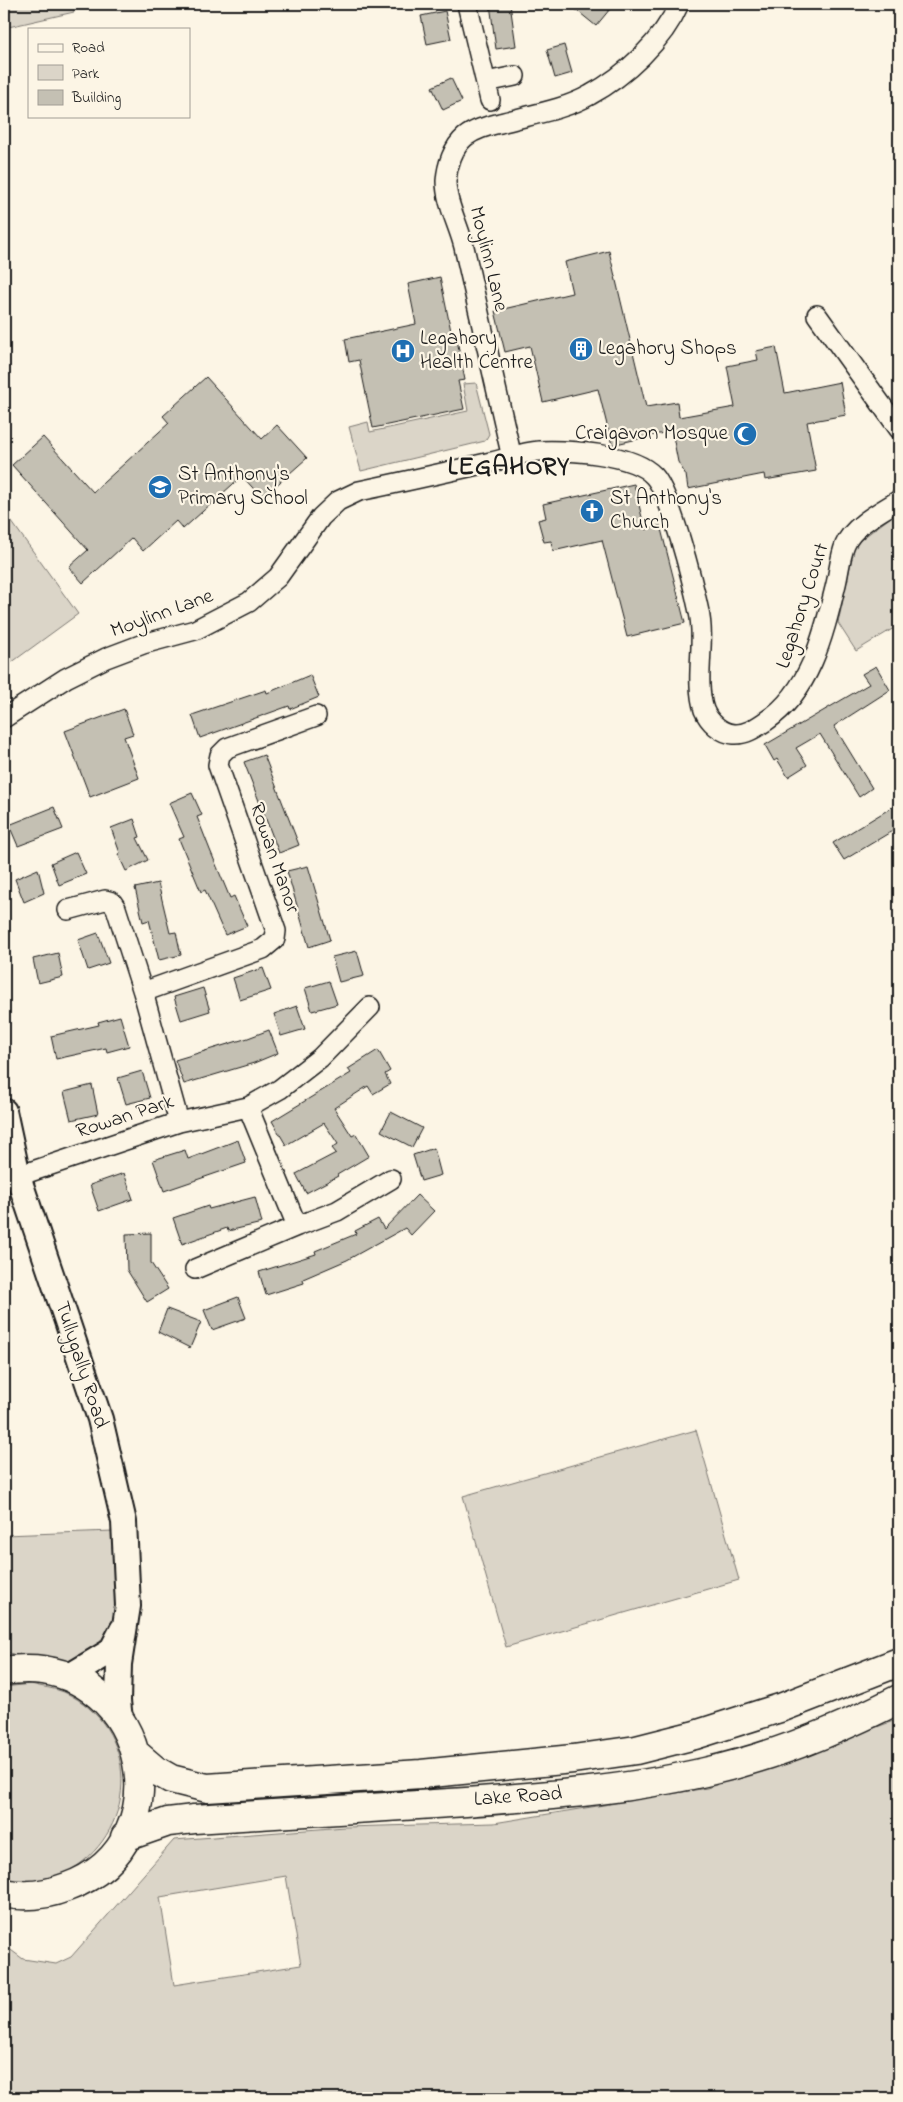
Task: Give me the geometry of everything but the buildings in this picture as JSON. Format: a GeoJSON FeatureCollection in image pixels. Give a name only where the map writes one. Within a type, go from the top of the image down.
{"type":"FeatureCollection","features":[{"type":"Feature","properties":{"kind":"highway","name":"Lake Road"},"geometry":{"type":"LineString","coordinates":[[136,1753],[155,1770],[171,1779],[207,1788],[421,1774],[573,1759],[636,1750],[695,1735],[783,1707],[899,1662]]}},
{"type":"Feature","properties":{"kind":"highway"},"geometry":{"type":"LineString","coordinates":[[4,1893],[17,1896],[49,1894],[79,1883],[103,1866],[126,1837],[134,1817],[139,1796],[139,1774],[136,1753],[120,1719],[100,1697],[68,1677],[45,1670],[10,1666]]}},
{"type":"Feature","properties":{"kind":"highway","name":"Lake Road"},"geometry":{"type":"LineString","coordinates":[[126,1837],[168,1822],[194,1819],[545,1796],[625,1788],[707,1772],[780,1749],[860,1719],[899,1699]]}},
{"type":"Feature","properties":{"kind":"street"},"geometry":{"type":"LineString","coordinates":[[467,4],[488,91],[515,76]]}},
{"type":"Feature","properties":{"kind":"street","name":"Moylinn Lane"},"geometry":{"type":"LineString","coordinates":[[4,718],[66,678],[106,658],[143,644],[195,630],[250,602],[278,577],[321,517],[338,502],[359,491],[512,458],[464,249],[446,190],[450,162],[455,150],[465,137],[479,129],[566,105],[590,96],[643,54],[662,32],[679,4]]}},
{"type":"Feature","properties":{"kind":"street"},"geometry":{"type":"LineString","coordinates":[[817,315],[899,430]]}},
{"type":"Feature","properties":{"kind":"street","name":"Legahory Court"},"geometry":{"type":"LineString","coordinates":[[512,458],[537,451],[602,455],[630,461],[643,467],[654,476],[662,486],[667,500],[694,588],[701,620],[701,691],[704,710],[715,726],[735,734],[753,730],[773,717],[795,693],[804,680],[817,651],[830,608],[845,545],[851,535],[863,524],[899,500]]}},
{"type":"Feature","properties":{"kind":"street","name":"Rowan Manor"},"geometry":{"type":"LineString","coordinates":[[143,992],[263,948],[270,945],[275,939],[276,931],[218,765],[220,755],[227,748],[316,716]]}},
{"type":"Feature","properties":{"kind":"street"},"geometry":{"type":"LineString","coordinates":[[68,910],[105,900],[112,902],[116,908],[143,992],[179,1122]]}},
{"type":"Feature","properties":{"kind":"street","name":"Rowan Park"},"geometry":{"type":"LineString","coordinates":[[18,1176],[179,1122],[248,1107],[280,1089],[320,1058],[370,1007]]}},
{"type":"Feature","properties":{"kind":"street"},"geometry":{"type":"LineString","coordinates":[[248,1107],[297,1226]]}},
{"type":"Feature","properties":{"kind":"street","name":"Tullygally Road"},"geometry":{"type":"LineString","coordinates":[[4,1111],[18,1176],[100,1419],[125,1530],[128,1606],[119,1664],[118,1701],[120,1719]]}},
{"type":"Feature","properties":{"kind":"street"},"geometry":{"type":"LineString","coordinates":[[196,1269],[337,1211],[391,1179]]}},
{"type":"Feature","properties":{"kind":"street","name":"Tullygally Road"},"geometry":{"type":"LineString","coordinates":[[68,1677],[111,1651],[125,1624]]}},
{"type":"Feature","properties":{"kind":"green space"},"geometry":{"type":"Polygon","coordinates":[[[4,4],[72,4],[74,12],[4,28],[4,4]]]}},
{"type":"Feature","properties":{"kind":"green space"},"geometry":{"type":"Polygon","coordinates":[[[476,383],[489,434],[485,441],[361,471],[349,427],[368,422],[370,432],[468,411],[463,384],[476,383]]]}},
{"type":"Feature","properties":{"kind":"green space"},"geometry":{"type":"Polygon","coordinates":[[[4,511],[78,614],[4,668],[4,511]]]}},
{"type":"Feature","properties":{"kind":"green space"},"geometry":{"type":"Polygon","coordinates":[[[899,511],[899,625],[856,651],[838,623],[855,544],[899,511]]]}},
{"type":"Feature","properties":{"kind":"green space"},"geometry":{"type":"Polygon","coordinates":[[[696,1430],[739,1580],[506,1647],[463,1496],[696,1430]]]}},
{"type":"Feature","properties":{"kind":"green space"},"geometry":{"type":"Polygon","coordinates":[[[113,1531],[116,1595],[113,1616],[107,1636],[96,1651],[79,1660],[55,1662],[22,1657],[4,1650],[4,1535],[113,1531]]]}},
{"type":"Feature","properties":{"kind":"green space"},"geometry":{"type":"Polygon","coordinates":[[[31,1684],[64,1692],[89,1708],[107,1729],[118,1753],[122,1778],[119,1804],[110,1829],[94,1852],[71,1870],[49,1879],[8,1881],[4,1879],[4,1687],[31,1684]]]}},
{"type":"Feature","properties":{"kind":"green space"},"geometry":{"type":"Polygon","coordinates":[[[899,1719],[899,2098],[4,2098],[4,1945],[23,1959],[56,1964],[71,1957],[174,1840],[345,1827],[494,1823],[707,1788],[899,1719]],[[286,1876],[160,1897],[174,1985],[301,1965],[286,1876]]]}},
{"type":"Feature","properties":{"kind":"place","name":"Legahory Shops"},"geometry":{"type":"Point","coordinates":[581,349]}},
{"type":"Feature","properties":{"kind":"place","name":"Legahory Health Centre"},"geometry":{"type":"Point","coordinates":[403,351]}},
{"type":"Feature","properties":{"kind":"place","name":"Craigavon Mosque"},"geometry":{"type":"Point","coordinates":[745,434]}},
{"type":"Feature","properties":{"kind":"place","name":"St Anthony's Primary School"},"geometry":{"type":"Point","coordinates":[160,487]}},
{"type":"Feature","properties":{"kind":"place","name":"St Anthony's Church"},"geometry":{"type":"Point","coordinates":[592,511]}},
{"type":"Feature","properties":{"kind":"district","name":"LEGAHORY"},"geometry":{"type":"Point","coordinates":[509,468]}}]}
